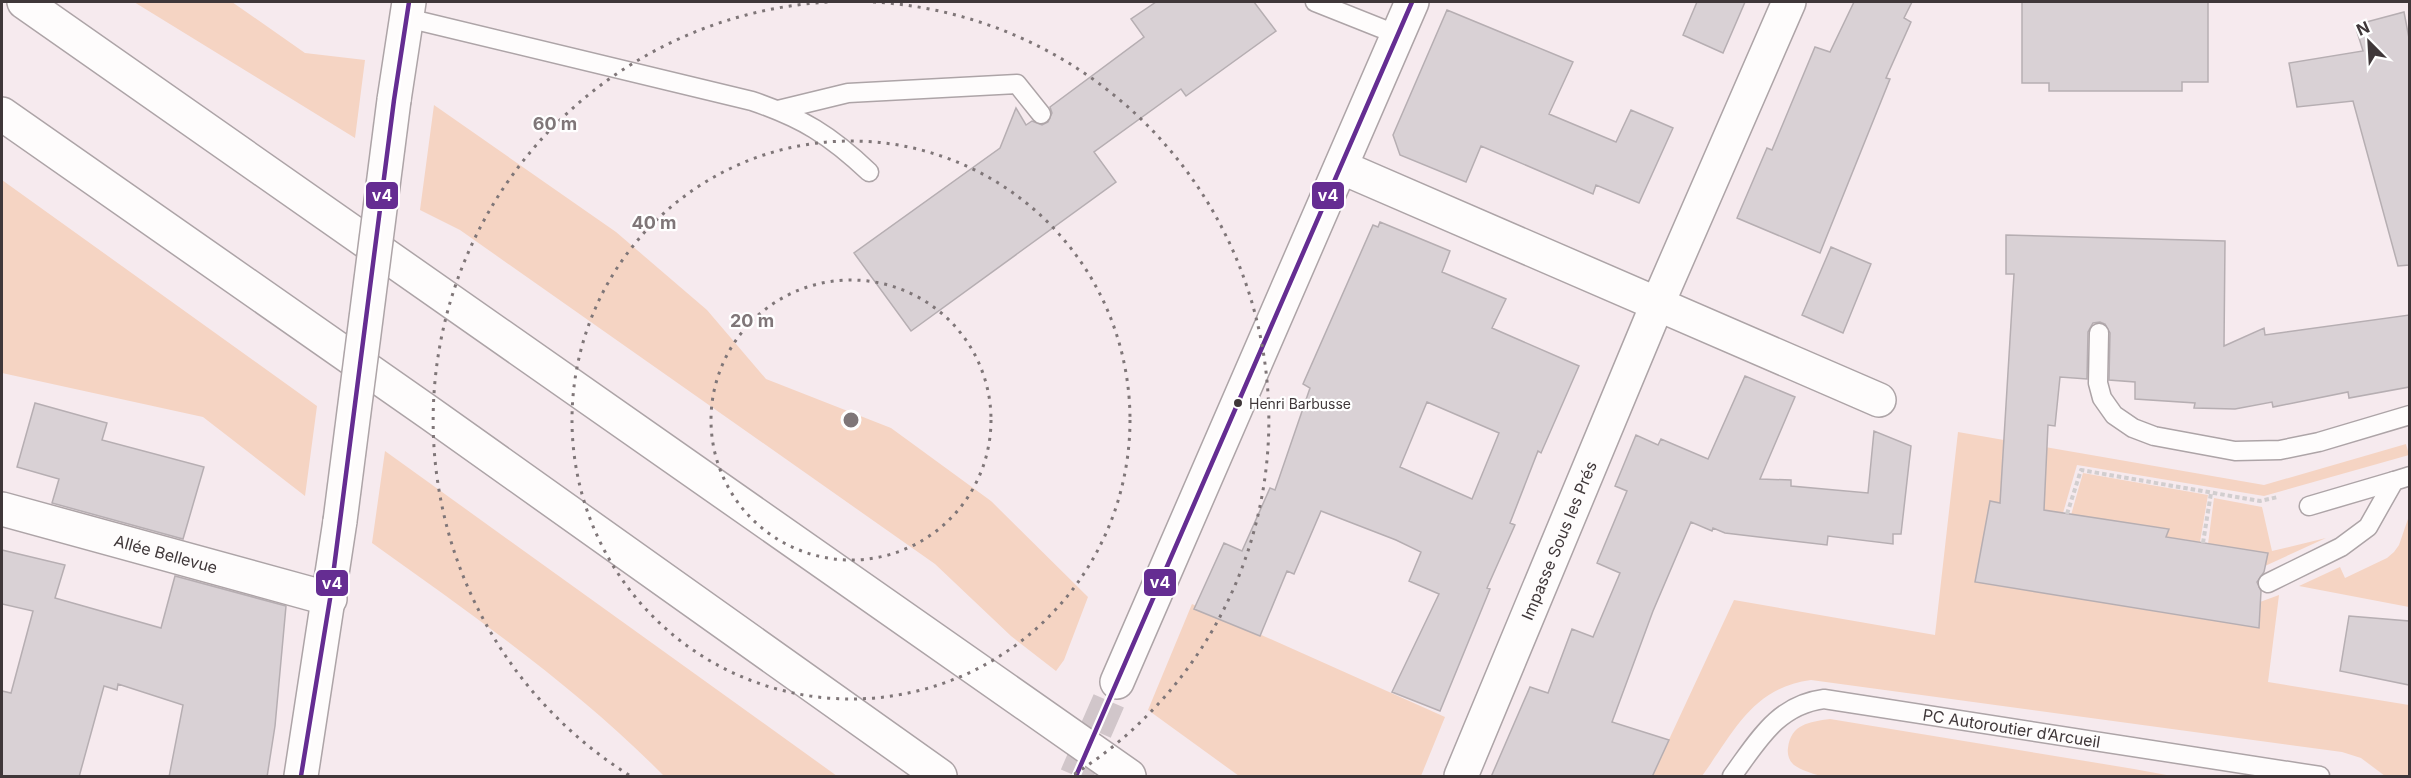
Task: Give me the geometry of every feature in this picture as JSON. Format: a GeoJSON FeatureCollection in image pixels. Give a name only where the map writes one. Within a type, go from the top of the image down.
{"type":"FeatureCollection","features":[{"type":"Feature","properties":{"kind":"main road"},"geometry":{"type":"LineString","coordinates":[[24,2],[1129,777]]}},
{"type":"Feature","properties":{"kind":"main road"},"geometry":{"type":"LineString","coordinates":[[1117,682],[1412,2]]}},
{"type":"Feature","properties":{"kind":"main road","name":"Impasse Sous les Prés"},"geometry":{"type":"LineString","coordinates":[[1461,777],[1657,305],[1789,2]]}},
{"type":"Feature","properties":{"kind":"main road"},"geometry":{"type":"LineString","coordinates":[[301,777],[330,599],[394,100],[408,10]]}},
{"type":"Feature","properties":{"kind":"main road"},"geometry":{"type":"LineString","coordinates":[[2,114],[431,414],[940,777]]}},
{"type":"Feature","properties":{"kind":"main road"},"geometry":{"type":"LineString","coordinates":[[1341,167],[1879,400]]}},
{"type":"Feature","properties":{"kind":"main road","name":"Allée Bellevue"},"geometry":{"type":"LineString","coordinates":[[2,509],[330,599]]}},
{"type":"Feature","properties":{"kind":"lane"},"geometry":{"type":"LineString","coordinates":[[1315,2],[1398,35]]}},
{"type":"Feature","properties":{"kind":"lane"},"geometry":{"type":"LineString","coordinates":[[408,10],[752,101],[778,110],[826,135],[869,172]]}},
{"type":"Feature","properties":{"kind":"lane"},"geometry":{"type":"LineString","coordinates":[[778,110],[848,93],[1017,84],[1041,114]]}},
{"type":"Feature","properties":{"kind":"lane"},"geometry":{"type":"LineString","coordinates":[[2099,333],[2098,383],[2102,398],[2114,415],[2133,428],[2154,436],[2235,452],[2280,450],[2319,442],[2409,415]]}},
{"type":"Feature","properties":{"kind":"lane"},"geometry":{"type":"LineString","coordinates":[[2312,506],[2402,479]]}},
{"type":"Feature","properties":{"kind":"lane"},"geometry":{"type":"LineString","coordinates":[[2268,583],[2341,547],[2368,527],[2402,479]]}},
{"type":"Feature","properties":{"kind":"lane","name":"PC Autoroutier d’Arcueil"},"geometry":{"type":"LineString","coordinates":[[1739,775],[1780,716],[1808,701],[1824,699],[2320,777]]}},
{"type":"Feature","properties":{"kind":"path"},"geometry":{"type":"LineString","coordinates":[[2067,514],[2081,470],[2260,501],[2301,493],[2312,506]]}},
{"type":"Feature","properties":{"kind":"path"},"geometry":{"type":"LineString","coordinates":[[2203,543],[2211,493]]}},
{"type":"Feature","properties":{"kind":"shaded area"},"geometry":{"type":"Polygon","coordinates":[[[134,2],[232,2],[305,53],[365,60],[355,138],[134,2]]]}},
{"type":"Feature","properties":{"kind":"shaded area"},"geometry":{"type":"Polygon","coordinates":[[[434,105],[616,232],[707,310],[766,379],[891,428],[991,501],[1088,597],[1064,660],[1056,671],[1011,636],[935,564],[460,230],[420,210],[434,105]]]}},
{"type":"Feature","properties":{"kind":"shaded area"},"geometry":{"type":"Polygon","coordinates":[[[2,180],[317,406],[305,496],[203,417],[2,373],[2,180]]]}},
{"type":"Feature","properties":{"kind":"shaded area"},"geometry":{"type":"Polygon","coordinates":[[[1958,432],[2264,485],[2406,444],[2409,455],[2264,496],[2077,465],[2063,513],[1990,502],[1975,581],[2260,602],[2279,595],[2268,682],[2409,705],[2409,776],[2385,776],[2361,758],[2342,752],[1811,680],[1774,692],[1759,702],[1735,728],[1702,776],[1652,776],[1734,600],[1935,635],[1958,432]]]}},
{"type":"Feature","properties":{"kind":"shaded area"},"geometry":{"type":"Polygon","coordinates":[[[385,451],[837,776],[664,776],[631,744],[560,683],[486,625],[372,543],[385,451]]]}},
{"type":"Feature","properties":{"kind":"shaded area"},"geometry":{"type":"Polygon","coordinates":[[[2083,473],[2208,495],[2200,542],[2166,537],[2169,529],[2071,515],[2083,473]]]}},
{"type":"Feature","properties":{"kind":"shaded area"},"geometry":{"type":"Polygon","coordinates":[[[2214,498],[2262,507],[2272,551],[2326,538],[2265,566],[2268,554],[2208,544],[2214,498]]]}},
{"type":"Feature","properties":{"kind":"shaded area"},"geometry":{"type":"Polygon","coordinates":[[[2409,516],[2409,607],[2299,586],[2340,567],[2345,578],[2387,558],[2399,545],[2409,516]]]}},
{"type":"Feature","properties":{"kind":"shaded area"},"geometry":{"type":"Polygon","coordinates":[[[1192,604],[1445,717],[1421,776],[1239,776],[1148,710],[1192,604]]]}},
{"type":"Feature","properties":{"kind":"shaded area"},"geometry":{"type":"Polygon","coordinates":[[[1830,719],[2172,776],[1820,776],[1794,765],[1788,753],[1793,734],[1808,723],[1830,719]]]}},
{"type":"Feature","properties":{"kind":"building"},"geometry":{"type":"Polygon","coordinates":[[[1156,2],[1254,2],[1276,31],[1186,96],[1181,89],[1094,152],[1116,182],[911,331],[854,253],[1000,148],[1016,108],[1026,125],[1032,121],[1042,125],[1048,122],[1052,113],[1050,107],[1144,37],[1131,19],[1156,2]]]}},
{"type":"Feature","properties":{"kind":"building"},"geometry":{"type":"Polygon","coordinates":[[[1697,2],[1745,2],[1723,53],[1683,35],[1697,2]]]}},
{"type":"Feature","properties":{"kind":"building"},"geometry":{"type":"Polygon","coordinates":[[[1854,2],[1912,2],[1904,18],[1911,22],[1886,78],[1890,79],[1820,253],[1737,218],[1767,148],[1772,150],[1815,47],[1830,52],[1854,2]]]}},
{"type":"Feature","properties":{"kind":"building"},"geometry":{"type":"Polygon","coordinates":[[[2022,2],[2208,2],[2208,82],[2182,82],[2182,91],[2049,91],[2049,83],[2022,83],[2022,2]]]}},
{"type":"Feature","properties":{"kind":"building"},"geometry":{"type":"Polygon","coordinates":[[[1447,10],[1573,62],[1549,114],[1616,142],[1631,110],[1673,128],[1639,203],[1596,185],[1593,194],[1481,146],[1466,182],[1400,155],[1393,135],[1447,10]]]}},
{"type":"Feature","properties":{"kind":"building"},"geometry":{"type":"Polygon","coordinates":[[[2404,12],[2409,38],[2409,265],[2398,266],[2353,101],[2297,107],[2289,63],[2363,51],[2355,25],[2404,12]]]}},
{"type":"Feature","properties":{"kind":"building"},"geometry":{"type":"Polygon","coordinates":[[[1380,222],[1450,251],[1442,272],[1506,299],[1492,328],[1579,366],[1541,453],[1538,451],[1510,523],[1515,525],[1487,588],[1490,589],[1440,711],[1392,692],[1439,594],[1409,581],[1421,552],[1396,540],[1321,511],[1294,574],[1287,571],[1260,636],[1194,609],[1224,543],[1242,551],[1270,488],[1275,490],[1310,388],[1303,384],[1373,225],[1378,227],[1380,222]],[[1427,402],[1400,467],[1472,499],[1499,433],[1427,402]]]}},
{"type":"Feature","properties":{"kind":"building"},"geometry":{"type":"Polygon","coordinates":[[[2006,235],[2225,241],[2224,346],[2264,328],[2265,335],[2409,315],[2409,387],[2349,398],[2348,392],[2273,407],[2272,402],[2235,409],[2194,408],[2195,403],[2135,399],[2135,382],[2109,380],[2110,333],[2105,324],[2100,322],[2093,323],[2088,332],[2087,379],[2060,377],[2055,426],[2048,425],[2044,510],[2169,529],[2166,537],[2268,553],[2264,572],[2257,582],[2261,591],[2259,628],[1975,582],[1990,501],[2000,503],[2014,274],[2006,274],[2006,235]]]}},
{"type":"Feature","properties":{"kind":"building"},"geometry":{"type":"Polygon","coordinates":[[[1831,247],[1871,264],[1843,333],[1802,315],[1831,247]]]}},
{"type":"Feature","properties":{"kind":"building"},"geometry":{"type":"Polygon","coordinates":[[[1745,376],[1795,397],[1760,479],[1791,480],[1791,486],[1868,493],[1874,431],[1911,446],[1901,534],[1893,534],[1893,544],[1828,536],[1827,545],[1725,533],[1713,528],[1712,531],[1691,522],[1653,611],[1612,722],[1669,740],[1652,777],[1491,777],[1530,687],[1548,693],[1572,629],[1593,637],[1620,573],[1597,563],[1627,491],[1615,486],[1636,435],[1658,445],[1661,439],[1708,459],[1745,376]]]}},
{"type":"Feature","properties":{"kind":"building"},"geometry":{"type":"Polygon","coordinates":[[[35,403],[107,423],[102,440],[204,467],[183,539],[52,503],[59,479],[17,467],[35,403]]]}},
{"type":"Feature","properties":{"kind":"building"},"geometry":{"type":"Polygon","coordinates":[[[2,550],[65,565],[55,598],[161,628],[175,576],[286,606],[275,726],[267,777],[169,777],[183,705],[118,684],[117,690],[104,686],[79,777],[2,777],[2,691],[11,693],[33,611],[2,604],[2,550]]]}},
{"type":"Feature","properties":{"kind":"building"},"geometry":{"type":"Polygon","coordinates":[[[2349,616],[2409,621],[2409,685],[2340,671],[2349,616]]]}},
{"type":"Feature","properties":{"kind":"tunnel"},"geometry":{"type":"LineString","coordinates":[[1076,776],[1117,682]]}},
{"type":"Feature","properties":{"kind":"transit line","name":"v4"},"geometry":{"type":"LineString","coordinates":[[301,776],[330,599],[394,100],[409,2]]}},
{"type":"Feature","properties":{"kind":"transit line","name":"v4"},"geometry":{"type":"LineString","coordinates":[[1076,776],[1412,2]]}},
{"type":"Feature","properties":{"kind":"place","name":"Henri Barbusse"},"geometry":{"type":"Point","coordinates":[1238,403]}}]}
